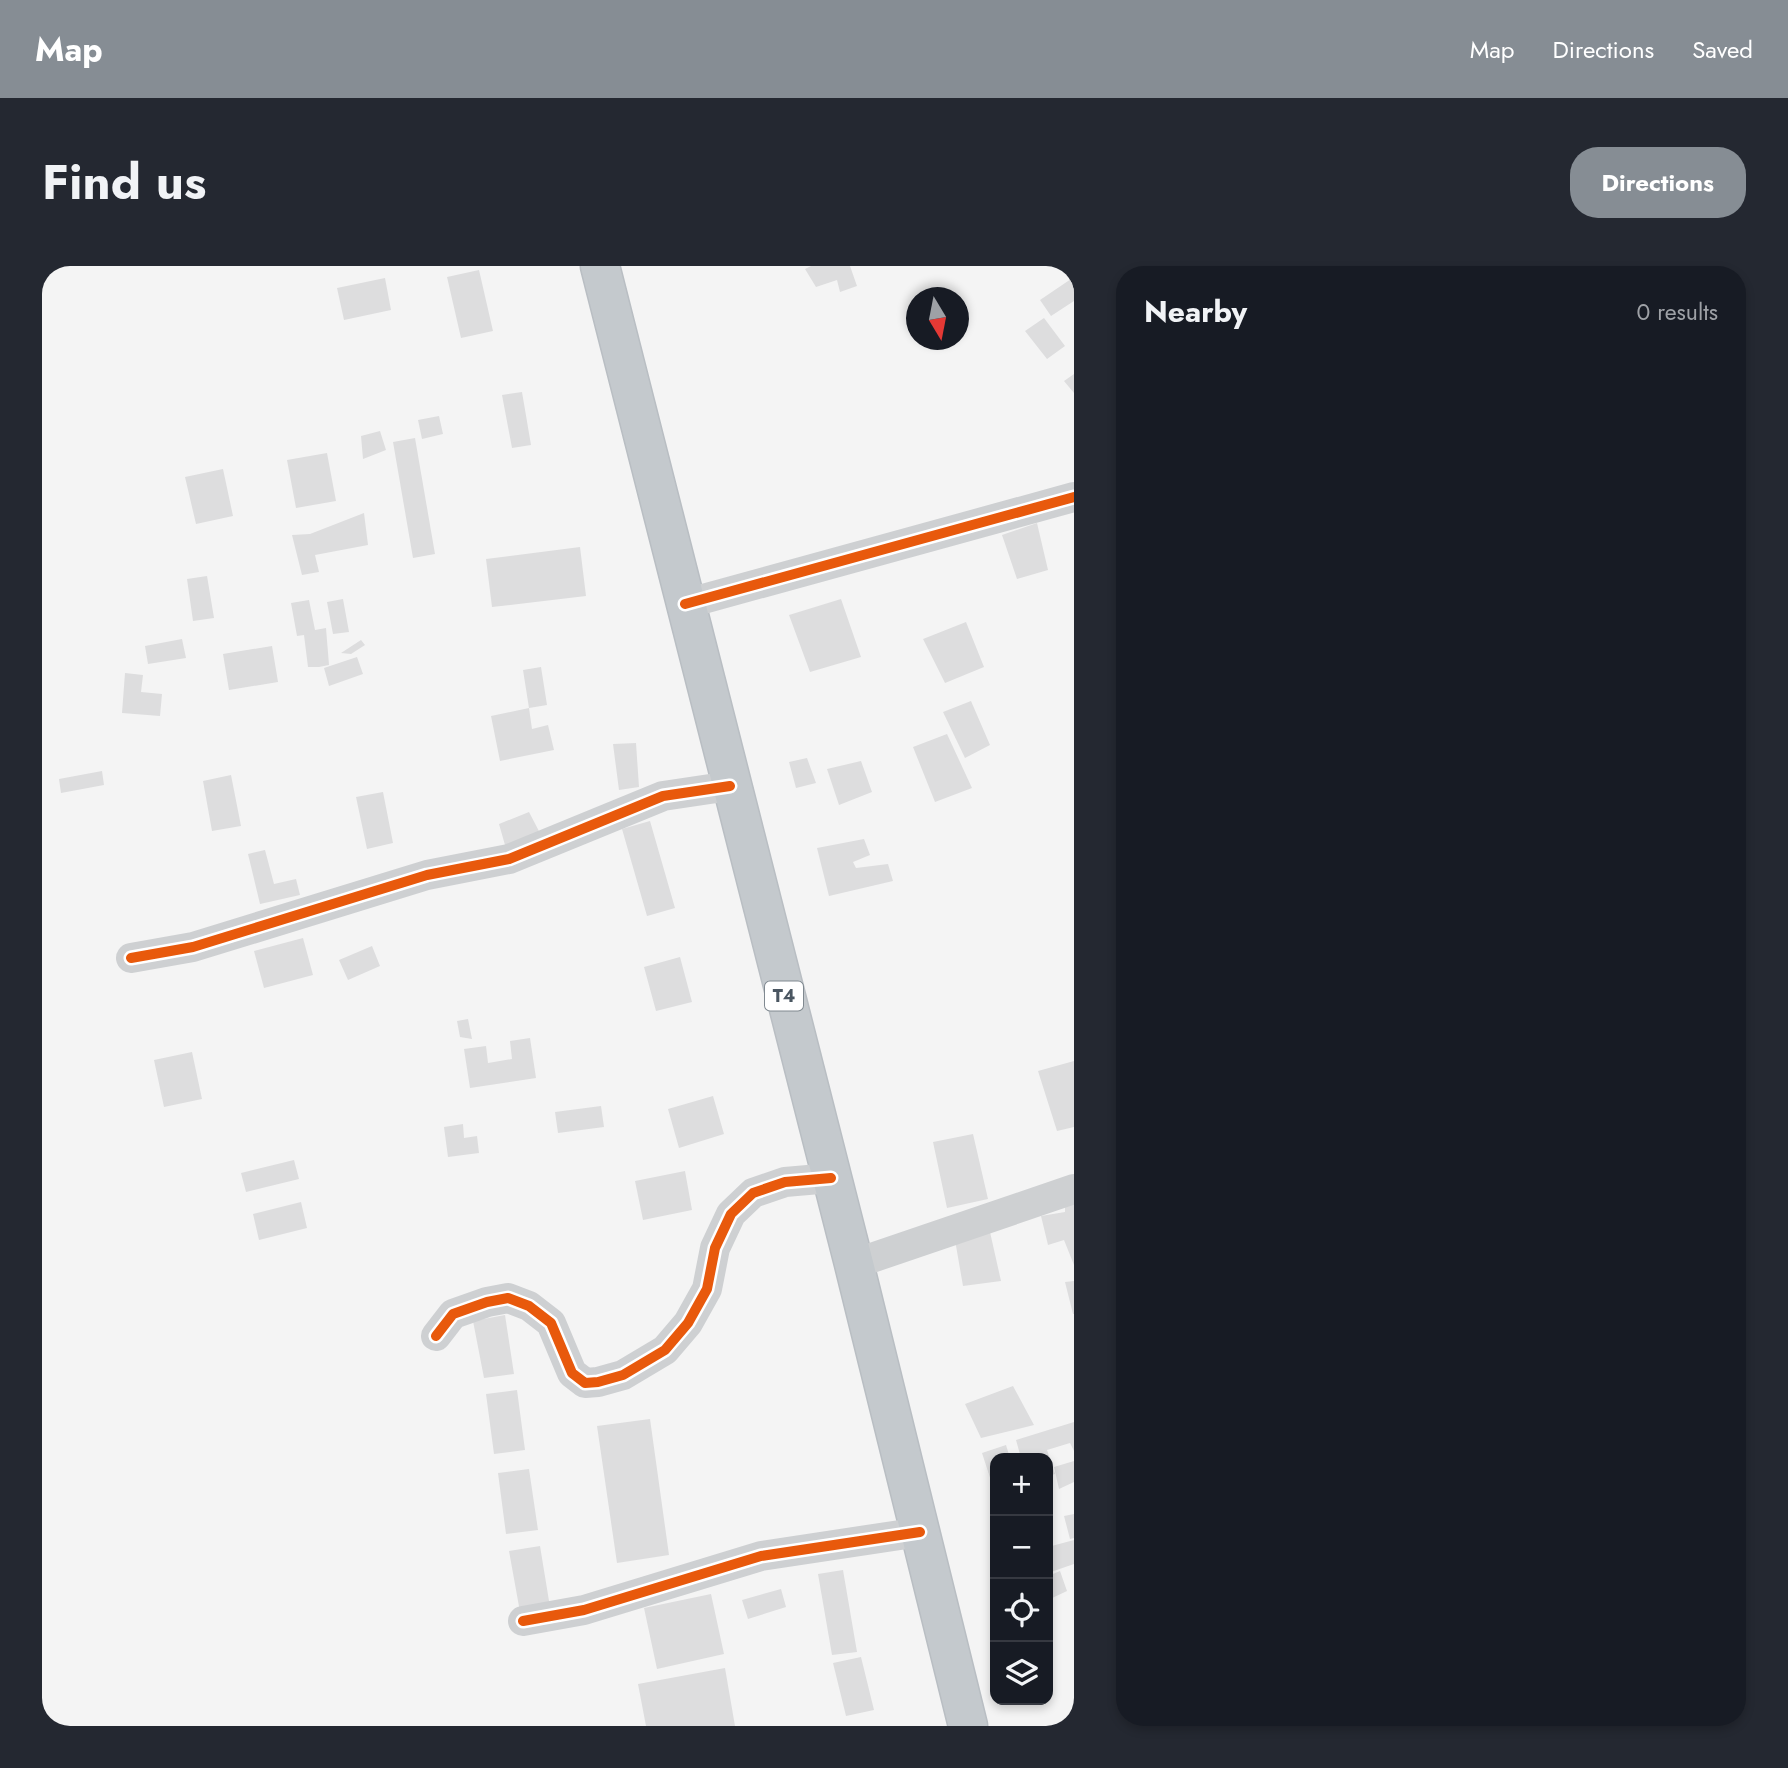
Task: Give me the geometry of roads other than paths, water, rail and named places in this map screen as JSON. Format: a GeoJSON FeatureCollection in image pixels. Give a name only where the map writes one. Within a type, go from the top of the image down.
{"type":"FeatureCollection","features":[{"type":"Feature","properties":{"kind":"highway","name":"T4"},"geometry":{"type":"LineString","coordinates":[[600,266],[968,1726]]}},
{"type":"Feature","properties":{"kind":"street"},"geometry":{"type":"LineString","coordinates":[[685,604],[1074,497]]}},
{"type":"Feature","properties":{"kind":"street"},"geometry":{"type":"LineString","coordinates":[[131,958],[193,947],[427,876],[509,859],[663,796],[730,786]]}},
{"type":"Feature","properties":{"kind":"street"},"geometry":{"type":"LineString","coordinates":[[436,1336],[453,1314],[508,1298],[529,1306],[551,1323],[572,1373],[585,1383],[623,1375],[665,1350],[688,1323],[707,1289],[715,1248],[731,1214],[753,1193],[785,1182],[831,1178]]}},
{"type":"Feature","properties":{"kind":"street"},"geometry":{"type":"LineString","coordinates":[[853,1264],[1074,1189]]}},
{"type":"Feature","properties":{"kind":"street"},"geometry":{"type":"LineString","coordinates":[[523,1621],[584,1610],[761,1556],[920,1532]]}}]}
